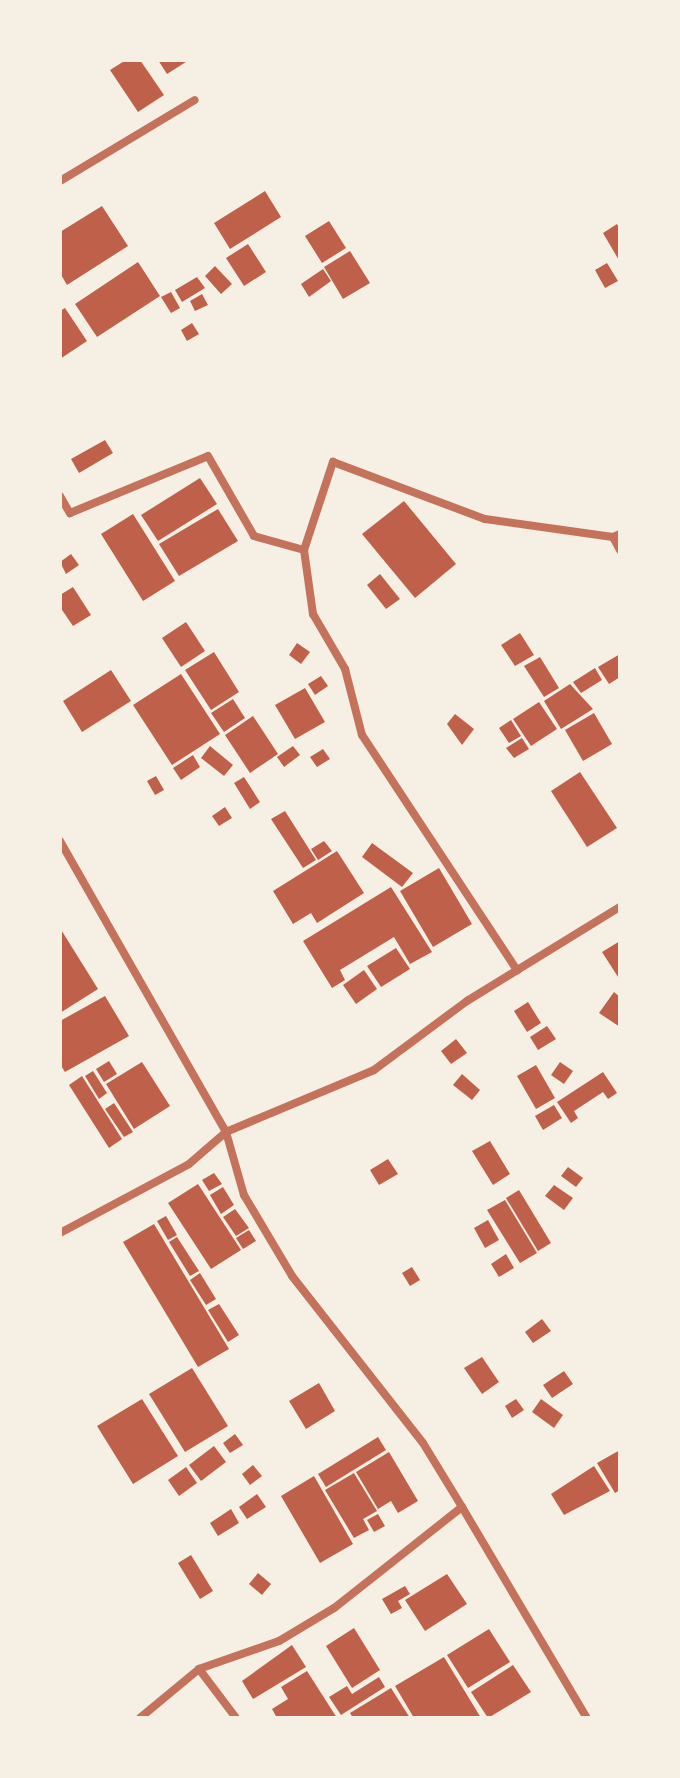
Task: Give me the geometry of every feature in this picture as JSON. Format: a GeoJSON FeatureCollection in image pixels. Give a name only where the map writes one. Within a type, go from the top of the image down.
{"type":"FeatureCollection","features":[{"type":"Feature","properties":{"kind":"street"},"geometry":{"type":"LineString","coordinates":[[60,181],[195,100]]}},
{"type":"Feature","properties":{"kind":"street"},"geometry":{"type":"LineString","coordinates":[[60,496],[70,513],[208,456],[254,536],[304,550]]}},
{"type":"Feature","properties":{"kind":"street"},"geometry":{"type":"LineString","coordinates":[[517,970],[362,735],[345,669],[313,614],[304,550],[333,462],[485,519],[616,536],[620,550]]}},
{"type":"Feature","properties":{"kind":"street"},"geometry":{"type":"LineString","coordinates":[[60,841],[226,1132],[244,1195],[292,1276],[423,1443],[587,1718]]}},
{"type":"Feature","properties":{"kind":"street"},"geometry":{"type":"LineString","coordinates":[[60,1233],[189,1164],[226,1132],[374,1070],[517,970],[620,907]]}},
{"type":"Feature","properties":{"kind":"street"},"geometry":{"type":"LineString","coordinates":[[140,1718],[199,1669],[279,1641],[321,1617],[430,1537],[462,1507]]}},
{"type":"Feature","properties":{"kind":"street"},"geometry":{"type":"LineString","coordinates":[[199,1669],[236,1718]]}},
{"type":"Feature","properties":{"kind":"building"},"geometry":{"type":"Polygon","coordinates":[[[126,60],[140,60],[164,95],[138,112],[110,70],[126,60]]]}},
{"type":"Feature","properties":{"kind":"building"},"geometry":{"type":"Polygon","coordinates":[[[158,60],[189,60],[167,74],[158,60]]]}},
{"type":"Feature","properties":{"kind":"building"},"geometry":{"type":"Polygon","coordinates":[[[265,191],[281,217],[230,249],[214,223],[265,191]]]}},
{"type":"Feature","properties":{"kind":"building"},"geometry":{"type":"Polygon","coordinates":[[[102,206],[128,246],[67,285],[60,273],[60,232],[102,206]]]}},
{"type":"Feature","properties":{"kind":"building"},"geometry":{"type":"Polygon","coordinates":[[[329,221],[346,248],[322,263],[305,236],[329,221]]]}},
{"type":"Feature","properties":{"kind":"building"},"geometry":{"type":"Polygon","coordinates":[[[617,224],[620,230],[620,262],[603,233],[617,224]]]}},
{"type":"Feature","properties":{"kind":"building"},"geometry":{"type":"Polygon","coordinates":[[[248,244],[266,272],[244,286],[226,258],[248,244]]]}},
{"type":"Feature","properties":{"kind":"building"},"geometry":{"type":"Polygon","coordinates":[[[350,251],[370,283],[343,299],[324,267],[350,251]]]}},
{"type":"Feature","properties":{"kind":"building"},"geometry":{"type":"Polygon","coordinates":[[[138,262],[160,296],[97,337],[75,304],[138,262]]]}},
{"type":"Feature","properties":{"kind":"building"},"geometry":{"type":"Polygon","coordinates":[[[607,263],[618,281],[605,288],[595,270],[607,263]]]}},
{"type":"Feature","properties":{"kind":"building"},"geometry":{"type":"Polygon","coordinates":[[[215,266],[232,284],[221,294],[205,276],[215,266]]]}},
{"type":"Feature","properties":{"kind":"building"},"geometry":{"type":"Polygon","coordinates":[[[323,269],[331,281],[309,297],[301,284],[323,269]]]}},
{"type":"Feature","properties":{"kind":"building"},"geometry":{"type":"Polygon","coordinates":[[[197,277],[205,288],[182,302],[175,290],[197,277]]]}},
{"type":"Feature","properties":{"kind":"building"},"geometry":{"type":"Polygon","coordinates":[[[171,292],[180,308],[171,313],[161,297],[171,292]]]}},
{"type":"Feature","properties":{"kind":"building"},"geometry":{"type":"Polygon","coordinates":[[[202,294],[208,305],[195,311],[190,301],[202,294]]]}},
{"type":"Feature","properties":{"kind":"building"},"geometry":{"type":"Polygon","coordinates":[[[65,308],[87,341],[60,359],[60,311],[65,308]]]}},
{"type":"Feature","properties":{"kind":"building"},"geometry":{"type":"Polygon","coordinates":[[[192,323],[199,334],[187,341],[181,330],[192,323]]]}},
{"type":"Feature","properties":{"kind":"building"},"geometry":{"type":"Polygon","coordinates":[[[105,440],[113,453],[79,473],[71,459],[105,440]]]}},
{"type":"Feature","properties":{"kind":"building"},"geometry":{"type":"Polygon","coordinates":[[[200,478],[217,504],[158,541],[141,515],[200,478]]]}},
{"type":"Feature","properties":{"kind":"building"},"geometry":{"type":"Polygon","coordinates":[[[404,501],[456,564],[415,598],[362,534],[404,501]]]}},
{"type":"Feature","properties":{"kind":"building"},"geometry":{"type":"Polygon","coordinates":[[[218,509],[238,541],[179,576],[159,544],[218,509]]]}},
{"type":"Feature","properties":{"kind":"building"},"geometry":{"type":"Polygon","coordinates":[[[133,514],[175,581],[143,601],[101,534],[133,514]]]}},
{"type":"Feature","properties":{"kind":"building"},"geometry":{"type":"Polygon","coordinates":[[[71,554],[79,565],[66,574],[60,562],[71,554]]]}},
{"type":"Feature","properties":{"kind":"building"},"geometry":{"type":"Polygon","coordinates":[[[380,574],[400,599],[386,609],[367,585],[380,574]]]}},
{"type":"Feature","properties":{"kind":"building"},"geometry":{"type":"Polygon","coordinates":[[[73,587],[91,615],[73,626],[60,607],[60,595],[73,587]]]}},
{"type":"Feature","properties":{"kind":"building"},"geometry":{"type":"Polygon","coordinates":[[[186,622],[205,651],[181,667],[162,638],[186,622]]]}},
{"type":"Feature","properties":{"kind":"building"},"geometry":{"type":"Polygon","coordinates":[[[520,633],[534,655],[515,666],[501,645],[520,633]]]}},
{"type":"Feature","properties":{"kind":"building"},"geometry":{"type":"Polygon","coordinates":[[[297,643],[310,652],[301,664],[289,655],[297,643]]]}},
{"type":"Feature","properties":{"kind":"building"},"geometry":{"type":"Polygon","coordinates":[[[214,652],[239,692],[211,710],[185,670],[214,652]]]}},
{"type":"Feature","properties":{"kind":"building"},"geometry":{"type":"Polygon","coordinates":[[[620,654],[620,677],[609,684],[598,667],[620,654]]]}},
{"type":"Feature","properties":{"kind":"building"},"geometry":{"type":"Polygon","coordinates":[[[540,657],[559,688],[544,697],[524,666],[540,657]]]}},
{"type":"Feature","properties":{"kind":"building"},"geometry":{"type":"Polygon","coordinates":[[[595,668],[602,680],[581,693],[573,682],[595,668]]]}},
{"type":"Feature","properties":{"kind":"building"},"geometry":{"type":"Polygon","coordinates":[[[111,670],[131,701],[82,732],[63,701],[111,670]]]}},
{"type":"Feature","properties":{"kind":"building"},"geometry":{"type":"Polygon","coordinates":[[[181,674],[220,734],[172,765],[133,705],[181,674]]]}},
{"type":"Feature","properties":{"kind":"building"},"geometry":{"type":"Polygon","coordinates":[[[321,676],[328,686],[315,695],[308,684],[321,676]]]}},
{"type":"Feature","properties":{"kind":"building"},"geometry":{"type":"Polygon","coordinates":[[[570,684],[593,709],[561,729],[544,701],[570,684]]]}},
{"type":"Feature","properties":{"kind":"building"},"geometry":{"type":"Polygon","coordinates":[[[305,688],[325,722],[295,739],[275,705],[305,688]]]}},
{"type":"Feature","properties":{"kind":"building"},"geometry":{"type":"Polygon","coordinates":[[[233,699],[245,718],[224,732],[211,713],[233,699]]]}},
{"type":"Feature","properties":{"kind":"building"},"geometry":{"type":"Polygon","coordinates":[[[539,702],[557,729],[531,746],[513,719],[539,702]]]}},
{"type":"Feature","properties":{"kind":"building"},"geometry":{"type":"Polygon","coordinates":[[[594,713],[612,744],[583,761],[565,730],[594,713]]]}},
{"type":"Feature","properties":{"kind":"building"},"geometry":{"type":"Polygon","coordinates":[[[455,714],[474,729],[462,745],[447,724],[455,714]]]}},
{"type":"Feature","properties":{"kind":"building"},"geometry":{"type":"Polygon","coordinates":[[[253,716],[278,754],[250,773],[225,735],[253,716]]]}},
{"type":"Feature","properties":{"kind":"building"},"geometry":{"type":"Polygon","coordinates":[[[511,720],[521,736],[509,743],[499,728],[511,720]]]}},
{"type":"Feature","properties":{"kind":"building"},"geometry":{"type":"Polygon","coordinates":[[[522,738],[529,749],[514,758],[506,748],[522,738]]]}},
{"type":"Feature","properties":{"kind":"building"},"geometry":{"type":"Polygon","coordinates":[[[210,746],[233,765],[224,776],[201,758],[210,746]]]}},
{"type":"Feature","properties":{"kind":"building"},"geometry":{"type":"Polygon","coordinates":[[[293,746],[300,755],[284,767],[277,757],[293,746]]]}},
{"type":"Feature","properties":{"kind":"building"},"geometry":{"type":"Polygon","coordinates":[[[323,749],[330,759],[317,767],[310,757],[323,749]]]}},
{"type":"Feature","properties":{"kind":"building"},"geometry":{"type":"Polygon","coordinates":[[[193,755],[200,767],[181,780],[173,768],[193,755]]]}},
{"type":"Feature","properties":{"kind":"building"},"geometry":{"type":"Polygon","coordinates":[[[580,772],[617,828],[587,847],[551,791],[580,772]]]}},
{"type":"Feature","properties":{"kind":"building"},"geometry":{"type":"Polygon","coordinates":[[[156,776],[164,790],[155,795],[147,781],[156,776]]]}},
{"type":"Feature","properties":{"kind":"building"},"geometry":{"type":"Polygon","coordinates":[[[244,777],[260,802],[250,809],[234,783],[244,777]]]}},
{"type":"Feature","properties":{"kind":"building"},"geometry":{"type":"Polygon","coordinates":[[[225,807],[232,818],[219,826],[212,816],[225,807]]]}},
{"type":"Feature","properties":{"kind":"building"},"geometry":{"type":"Polygon","coordinates":[[[285,811],[316,860],[303,868],[271,819],[285,811]]]}},
{"type":"Feature","properties":{"kind":"building"},"geometry":{"type":"Polygon","coordinates":[[[324,841],[332,851],[318,860],[311,849],[324,841]]]}},
{"type":"Feature","properties":{"kind":"building"},"geometry":{"type":"Polygon","coordinates":[[[372,843],[413,873],[402,887],[362,857],[372,843]]]}},
{"type":"Feature","properties":{"kind":"building"},"geometry":{"type":"Polygon","coordinates":[[[337,851],[364,893],[317,923],[311,913],[293,924],[273,891],[337,851]]]}},
{"type":"Feature","properties":{"kind":"building"},"geometry":{"type":"Polygon","coordinates":[[[439,868],[472,924],[433,947],[400,891],[439,868]]]}},
{"type":"Feature","properties":{"kind":"building"},"geometry":{"type":"Polygon","coordinates":[[[391,887],[432,952],[410,964],[394,937],[340,970],[345,980],[332,988],[303,941],[391,887]]]}},
{"type":"Feature","properties":{"kind":"building"},"geometry":{"type":"Polygon","coordinates":[[[60,928],[98,989],[60,1013],[60,928]]]}},
{"type":"Feature","properties":{"kind":"building"},"geometry":{"type":"Polygon","coordinates":[[[620,941],[620,980],[602,952],[620,941]]]}},
{"type":"Feature","properties":{"kind":"building"},"geometry":{"type":"Polygon","coordinates":[[[396,948],[410,969],[381,987],[367,966],[396,948]]]}},
{"type":"Feature","properties":{"kind":"building"},"geometry":{"type":"Polygon","coordinates":[[[364,970],[377,989],[356,1004],[343,985],[364,970]]]}},
{"type":"Feature","properties":{"kind":"building"},"geometry":{"type":"Polygon","coordinates":[[[614,992],[620,997],[620,1027],[599,1013],[614,992]]]}},
{"type":"Feature","properties":{"kind":"building"},"geometry":{"type":"Polygon","coordinates":[[[105,996],[129,1036],[65,1072],[60,1064],[60,1021],[105,996]]]}},
{"type":"Feature","properties":{"kind":"building"},"geometry":{"type":"Polygon","coordinates":[[[528,1002],[541,1023],[527,1032],[514,1011],[528,1002]]]}},
{"type":"Feature","properties":{"kind":"building"},"geometry":{"type":"Polygon","coordinates":[[[547,1026],[556,1039],[538,1050],[530,1037],[547,1026]]]}},
{"type":"Feature","properties":{"kind":"building"},"geometry":{"type":"Polygon","coordinates":[[[456,1039],[467,1053],[451,1064],[441,1051],[456,1039]]]}},
{"type":"Feature","properties":{"kind":"building"},"geometry":{"type":"Polygon","coordinates":[[[109,1061],[117,1074],[104,1082],[96,1069],[109,1061]]]}},
{"type":"Feature","properties":{"kind":"building"},"geometry":{"type":"Polygon","coordinates":[[[142,1062],[170,1106],[134,1129],[106,1084],[142,1062]]]}},
{"type":"Feature","properties":{"kind":"building"},"geometry":{"type":"Polygon","coordinates":[[[560,1062],[573,1071],[564,1084],[551,1075],[560,1062]]]}},
{"type":"Feature","properties":{"kind":"building"},"geometry":{"type":"Polygon","coordinates":[[[536,1065],[555,1098],[536,1109],[517,1076],[536,1065]]]}},
{"type":"Feature","properties":{"kind":"building"},"geometry":{"type":"Polygon","coordinates":[[[93,1071],[107,1093],[99,1099],[85,1076],[93,1071]]]}},
{"type":"Feature","properties":{"kind":"building"},"geometry":{"type":"Polygon","coordinates":[[[603,1072],[617,1093],[608,1099],[603,1092],[574,1111],[578,1118],[571,1123],[557,1102],[603,1072]]]}},
{"type":"Feature","properties":{"kind":"building"},"geometry":{"type":"Polygon","coordinates":[[[462,1074],[480,1090],[472,1100],[453,1085],[462,1074]]]}},
{"type":"Feature","properties":{"kind":"building"},"geometry":{"type":"Polygon","coordinates":[[[82,1076],[122,1139],[109,1148],[69,1085],[82,1076]]]}},
{"type":"Feature","properties":{"kind":"building"},"geometry":{"type":"Polygon","coordinates":[[[114,1103],[133,1132],[124,1137],[105,1109],[114,1103]]]}},
{"type":"Feature","properties":{"kind":"building"},"geometry":{"type":"Polygon","coordinates":[[[554,1105],[562,1118],[543,1130],[535,1116],[554,1105]]]}},
{"type":"Feature","properties":{"kind":"building"},"geometry":{"type":"Polygon","coordinates":[[[490,1141],[510,1174],[493,1185],[472,1151],[490,1141]]]}},
{"type":"Feature","properties":{"kind":"building"},"geometry":{"type":"Polygon","coordinates":[[[388,1159],[398,1174],[379,1185],[370,1170],[388,1159]]]}},
{"type":"Feature","properties":{"kind":"building"},"geometry":{"type":"Polygon","coordinates":[[[568,1167],[583,1178],[576,1187],[561,1176],[568,1167]]]}},
{"type":"Feature","properties":{"kind":"building"},"geometry":{"type":"Polygon","coordinates":[[[214,1173],[222,1184],[209,1191],[202,1180],[214,1173]]]}},
{"type":"Feature","properties":{"kind":"building"},"geometry":{"type":"Polygon","coordinates":[[[198,1184],[241,1250],[211,1269],[168,1203],[198,1184]]]}},
{"type":"Feature","properties":{"kind":"building"},"geometry":{"type":"Polygon","coordinates":[[[554,1185],[573,1198],[564,1210],[545,1196],[554,1185]]]}},
{"type":"Feature","properties":{"kind":"building"},"geometry":{"type":"Polygon","coordinates":[[[223,1187],[234,1205],[221,1214],[210,1195],[223,1187]]]}},
{"type":"Feature","properties":{"kind":"building"},"geometry":{"type":"Polygon","coordinates":[[[519,1190],[551,1243],[538,1251],[506,1198],[519,1190]]]}},
{"type":"Feature","properties":{"kind":"building"},"geometry":{"type":"Polygon","coordinates":[[[505,1200],[537,1253],[520,1263],[487,1210],[505,1200]]]}},
{"type":"Feature","properties":{"kind":"building"},"geometry":{"type":"Polygon","coordinates":[[[235,1209],[249,1228],[236,1236],[223,1217],[235,1209]]]}},
{"type":"Feature","properties":{"kind":"building"},"geometry":{"type":"Polygon","coordinates":[[[166,1216],[177,1235],[168,1240],[157,1221],[166,1216]]]}},
{"type":"Feature","properties":{"kind":"building"},"geometry":{"type":"Polygon","coordinates":[[[488,1220],[499,1240],[485,1248],[474,1228],[488,1220]]]}},
{"type":"Feature","properties":{"kind":"building"},"geometry":{"type":"Polygon","coordinates":[[[154,1224],[229,1349],[198,1367],[123,1242],[154,1224]]]}},
{"type":"Feature","properties":{"kind":"building"},"geometry":{"type":"Polygon","coordinates":[[[249,1230],[256,1241],[243,1249],[236,1238],[249,1230]]]}},
{"type":"Feature","properties":{"kind":"building"},"geometry":{"type":"Polygon","coordinates":[[[177,1237],[199,1271],[190,1276],[169,1242],[177,1237]]]}},
{"type":"Feature","properties":{"kind":"building"},"geometry":{"type":"Polygon","coordinates":[[[506,1254],[514,1268],[499,1277],[491,1264],[506,1254]]]}},
{"type":"Feature","properties":{"kind":"building"},"geometry":{"type":"Polygon","coordinates":[[[412,1267],[420,1280],[410,1286],[402,1273],[412,1267]]]}},
{"type":"Feature","properties":{"kind":"building"},"geometry":{"type":"Polygon","coordinates":[[[200,1273],[216,1299],[206,1305],[190,1280],[200,1273]]]}},
{"type":"Feature","properties":{"kind":"building"},"geometry":{"type":"Polygon","coordinates":[[[219,1304],[239,1335],[228,1342],[208,1310],[219,1304]]]}},
{"type":"Feature","properties":{"kind":"building"},"geometry":{"type":"Polygon","coordinates":[[[542,1319],[551,1331],[533,1343],[525,1332],[542,1319]]]}},
{"type":"Feature","properties":{"kind":"building"},"geometry":{"type":"Polygon","coordinates":[[[482,1357],[499,1382],[482,1394],[464,1368],[482,1357]]]}},
{"type":"Feature","properties":{"kind":"building"},"geometry":{"type":"Polygon","coordinates":[[[192,1368],[228,1426],[185,1452],[149,1394],[192,1368]]]}},
{"type":"Feature","properties":{"kind":"building"},"geometry":{"type":"Polygon","coordinates":[[[564,1371],[573,1384],[552,1398],[543,1385],[564,1371]]]}},
{"type":"Feature","properties":{"kind":"building"},"geometry":{"type":"Polygon","coordinates":[[[319,1383],[335,1411],[306,1429],[289,1401],[319,1383]]]}},
{"type":"Feature","properties":{"kind":"building"},"geometry":{"type":"Polygon","coordinates":[[[142,1399],[178,1456],[133,1484],[97,1426],[142,1399]]]}},
{"type":"Feature","properties":{"kind":"building"},"geometry":{"type":"Polygon","coordinates":[[[516,1399],[524,1410],[512,1418],[505,1406],[516,1399]]]}},
{"type":"Feature","properties":{"kind":"building"},"geometry":{"type":"Polygon","coordinates":[[[541,1399],[563,1415],[554,1428],[532,1412],[541,1399]]]}},
{"type":"Feature","properties":{"kind":"building"},"geometry":{"type":"Polygon","coordinates":[[[235,1434],[243,1445],[230,1453],[223,1443],[235,1434]]]}},
{"type":"Feature","properties":{"kind":"building"},"geometry":{"type":"Polygon","coordinates":[[[378,1437],[386,1450],[326,1487],[318,1474],[378,1437]]]}},
{"type":"Feature","properties":{"kind":"building"},"geometry":{"type":"Polygon","coordinates":[[[214,1446],[226,1462],[201,1481],[189,1465],[214,1446]]]}},
{"type":"Feature","properties":{"kind":"building"},"geometry":{"type":"Polygon","coordinates":[[[620,1450],[620,1490],[615,1493],[597,1463],[620,1450]]]}},
{"type":"Feature","properties":{"kind":"building"},"geometry":{"type":"Polygon","coordinates":[[[389,1452],[418,1501],[398,1513],[391,1501],[378,1509],[356,1472],[389,1452]]]}},
{"type":"Feature","properties":{"kind":"building"},"geometry":{"type":"Polygon","coordinates":[[[253,1465],[262,1476],[250,1485],[242,1474],[253,1465]]]}},
{"type":"Feature","properties":{"kind":"building"},"geometry":{"type":"Polygon","coordinates":[[[594,1466],[610,1491],[564,1515],[551,1494],[594,1466]]]}},
{"type":"Feature","properties":{"kind":"building"},"geometry":{"type":"Polygon","coordinates":[[[186,1467],[197,1483],[179,1496],[168,1480],[186,1467]]]}},
{"type":"Feature","properties":{"kind":"building"},"geometry":{"type":"Polygon","coordinates":[[[354,1473],[377,1511],[363,1519],[369,1530],[354,1538],[325,1490],[354,1473]]]}},
{"type":"Feature","properties":{"kind":"building"},"geometry":{"type":"Polygon","coordinates":[[[314,1476],[353,1544],[320,1563],[281,1496],[314,1476]]]}},
{"type":"Feature","properties":{"kind":"building"},"geometry":{"type":"Polygon","coordinates":[[[257,1494],[266,1507],[247,1519],[239,1507],[257,1494]]]}},
{"type":"Feature","properties":{"kind":"building"},"geometry":{"type":"Polygon","coordinates":[[[231,1509],[239,1523],[218,1536],[210,1523],[231,1509]]]}},
{"type":"Feature","properties":{"kind":"building"},"geometry":{"type":"Polygon","coordinates":[[[378,1514],[385,1526],[374,1532],[367,1520],[378,1514]]]}},
{"type":"Feature","properties":{"kind":"building"},"geometry":{"type":"Polygon","coordinates":[[[191,1555],[213,1591],[200,1599],[178,1563],[191,1555]]]}},
{"type":"Feature","properties":{"kind":"building"},"geometry":{"type":"Polygon","coordinates":[[[258,1573],[271,1584],[262,1595],[249,1584],[258,1573]]]}},
{"type":"Feature","properties":{"kind":"building"},"geometry":{"type":"Polygon","coordinates":[[[447,1574],[467,1604],[425,1631],[405,1600],[447,1574]]]}},
{"type":"Feature","properties":{"kind":"building"},"geometry":{"type":"Polygon","coordinates":[[[405,1586],[410,1594],[398,1601],[402,1608],[391,1614],[382,1599],[405,1586]]]}},
{"type":"Feature","properties":{"kind":"building"},"geometry":{"type":"Polygon","coordinates":[[[354,1628],[380,1670],[352,1688],[326,1646],[354,1628]]]}},
{"type":"Feature","properties":{"kind":"building"},"geometry":{"type":"Polygon","coordinates":[[[489,1629],[510,1662],[468,1688],[447,1655],[489,1629]]]}},
{"type":"Feature","properties":{"kind":"building"},"geometry":{"type":"Polygon","coordinates":[[[292,1645],[306,1667],[253,1699],[242,1681],[292,1645]]]}},
{"type":"Feature","properties":{"kind":"building"},"geometry":{"type":"Polygon","coordinates":[[[444,1657],[481,1718],[414,1718],[395,1686],[444,1657]]]}},
{"type":"Feature","properties":{"kind":"building"},"geometry":{"type":"Polygon","coordinates":[[[513,1665],[531,1692],[488,1718],[471,1692],[513,1665]]]}},
{"type":"Feature","properties":{"kind":"building"},"geometry":{"type":"Polygon","coordinates":[[[307,1671],[337,1718],[277,1718],[272,1709],[288,1699],[281,1687],[307,1671]]]}},
{"type":"Feature","properties":{"kind":"building"},"geometry":{"type":"Polygon","coordinates":[[[379,1677],[385,1687],[341,1715],[329,1697],[347,1686],[352,1694],[379,1677]]]}},
{"type":"Feature","properties":{"kind":"building"},"geometry":{"type":"Polygon","coordinates":[[[391,1688],[410,1718],[353,1718],[350,1713],[391,1688]]]}}]}
